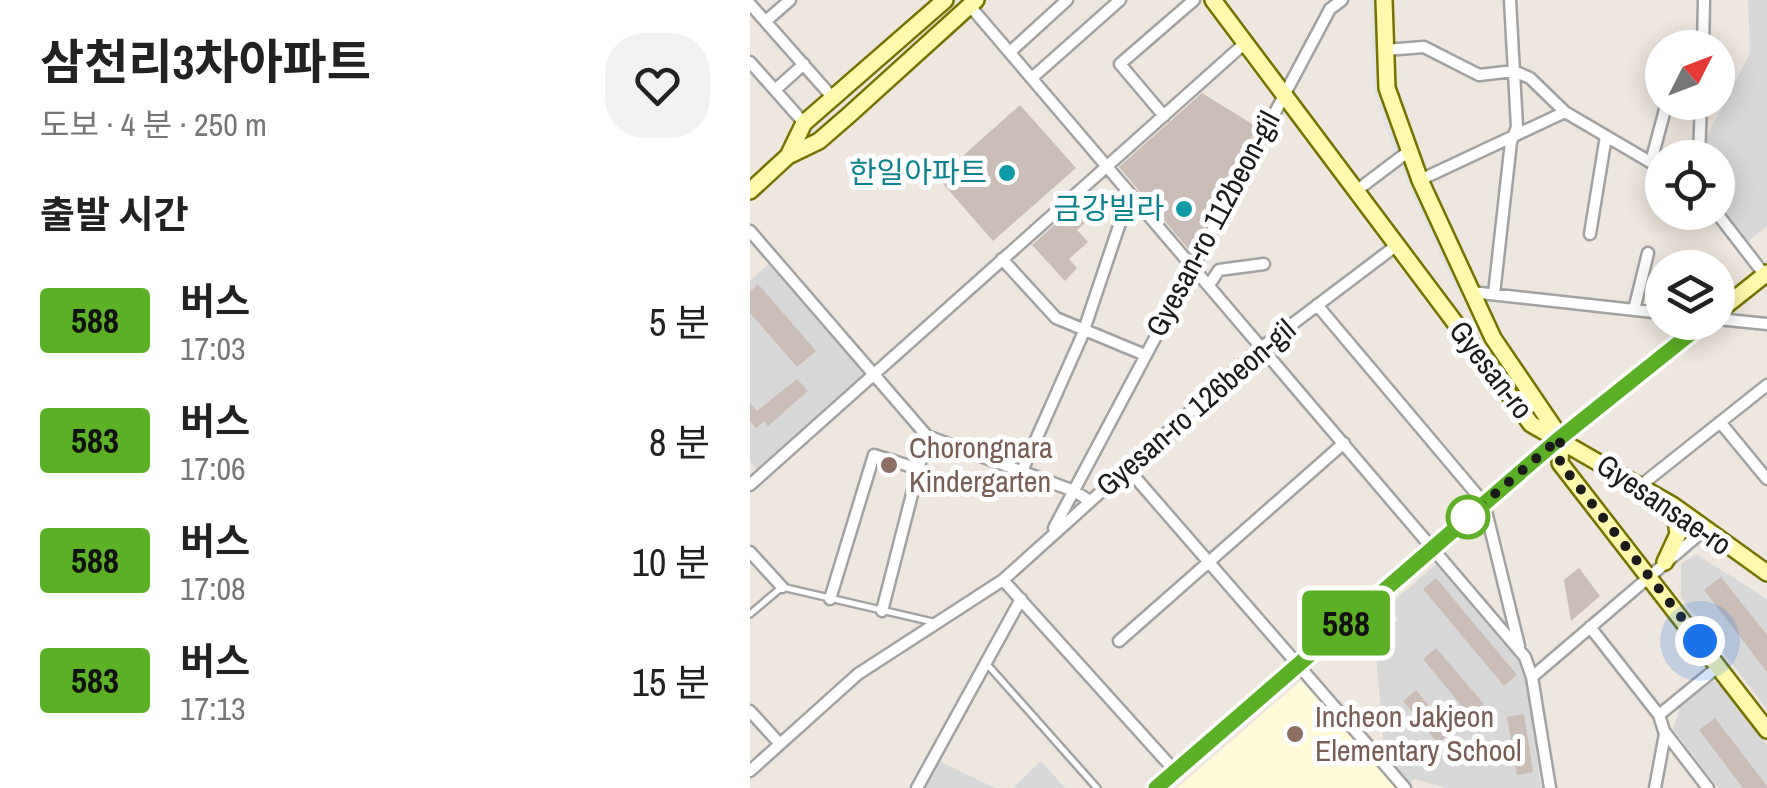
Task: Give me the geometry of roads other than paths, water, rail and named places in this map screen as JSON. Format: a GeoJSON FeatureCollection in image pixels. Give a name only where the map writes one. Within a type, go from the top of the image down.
{"type":"FeatureCollection","features":[{"type":"Feature","properties":{"kind":"street"},"geometry":{"type":"LineString","coordinates":[[766,21],[790,0]]}},
{"type":"Feature","properties":{"kind":"street"},"geometry":{"type":"LineString","coordinates":[[788,156],[804,124],[944,0]]}},
{"type":"Feature","properties":{"kind":"street"},"geometry":{"type":"LineString","coordinates":[[1010,52],[1066,0]]}},
{"type":"Feature","properties":{"kind":"street"},"geometry":{"type":"LineString","coordinates":[[1032,78],[1120,0]]}},
{"type":"Feature","properties":{"kind":"street"},"geometry":{"type":"LineString","coordinates":[[1164,116],[1120,64],[1194,0]]}},
{"type":"Feature","properties":{"kind":"street","name":"Gyesan-ro"},"geometry":{"type":"LineString","coordinates":[[1213,0],[1530,424],[1560,438],[1560,463],[1623,547],[1650,574],[1767,730]]}},
{"type":"Feature","properties":{"kind":"street","name":"Gyesan-ro 112beon-gil"},"geometry":{"type":"LineString","coordinates":[[1049,538],[1282,92],[1330,8],[1342,0]]}},
{"type":"Feature","properties":{"kind":"street"},"geometry":{"type":"LineString","coordinates":[[1384,0],[1386,88],[1420,180],[1494,338],[1560,438]]}},
{"type":"Feature","properties":{"kind":"street"},"geometry":{"type":"LineString","coordinates":[[1494,294],[1517,127],[1510,0]]}},
{"type":"Feature","properties":{"kind":"street"},"geometry":{"type":"LineString","coordinates":[[1703,30],[1704,0]]}},
{"type":"Feature","properties":{"kind":"street"},"geometry":{"type":"LineString","coordinates":[[750,190],[788,156],[818,141],[973,3],[1010,52],[1520,652]]}},
{"type":"Feature","properties":{"kind":"street"},"geometry":{"type":"LineString","coordinates":[[750,4],[833,98]]}},
{"type":"Feature","properties":{"kind":"street"},"geometry":{"type":"LineString","coordinates":[[750,484],[1245,43]]}},
{"type":"Feature","properties":{"kind":"street"},"geometry":{"type":"LineString","coordinates":[[1386,50],[1424,47],[1478,75],[1514,71],[1530,78],[1566,112],[1645,159]]}},
{"type":"Feature","properties":{"kind":"street"},"geometry":{"type":"LineString","coordinates":[[750,62],[804,124]]}},
{"type":"Feature","properties":{"kind":"street"},"geometry":{"type":"LineString","coordinates":[[775,90],[804,64]]}},
{"type":"Feature","properties":{"kind":"street"},"geometry":{"type":"LineString","coordinates":[[1420,180],[1566,112]]}},
{"type":"Feature","properties":{"kind":"street"},"geometry":{"type":"LineString","coordinates":[[1590,234],[1606,136]]}},
{"type":"Feature","properties":{"kind":"street"},"geometry":{"type":"LineString","coordinates":[[1356,191],[1409,151]]}},
{"type":"Feature","properties":{"kind":"street"},"geometry":{"type":"LineString","coordinates":[[1022,471],[1083,330],[1121,220],[1140,204]]}},
{"type":"Feature","properties":{"kind":"street"},"geometry":{"type":"LineString","coordinates":[[1730,230],[1766,275],[1735,301]]}},
{"type":"Feature","properties":{"kind":"street"},"geometry":{"type":"LineString","coordinates":[[750,232],[927,436],[1074,490],[1090,501]]}},
{"type":"Feature","properties":{"kind":"street","name":"Gyesan-ro 126beon-gil"},"geometry":{"type":"LineString","coordinates":[[750,771],[858,674],[1003,580],[1262,346],[1396,245]]}},
{"type":"Feature","properties":{"kind":"street","name":"Gyesan-ro 112beon-gil"},"geometry":{"type":"LineString","coordinates":[[1002,259],[1056,318],[1145,356]]}},
{"type":"Feature","properties":{"kind":"street"},"geometry":{"type":"LineString","coordinates":[[1209,285],[1218,270],[1264,264]]}},
{"type":"Feature","properties":{"kind":"street"},"geometry":{"type":"LineString","coordinates":[[1634,310],[1645,265]]}},
{"type":"Feature","properties":{"kind":"street"},"geometry":{"type":"LineString","coordinates":[[1471,292],[1645,311]]}},
{"type":"Feature","properties":{"kind":"street"},"geometry":{"type":"LineString","coordinates":[[1316,306],[1484,504],[1520,652],[1532,677],[1550,788]]}},
{"type":"Feature","properties":{"kind":"street"},"geometry":{"type":"LineString","coordinates":[[1735,319],[1767,324]]}},
{"type":"Feature","properties":{"kind":"street"},"geometry":{"type":"LineString","coordinates":[[1157,788],[1560,438],[1682,340]]}},
{"type":"Feature","properties":{"kind":"street"},"geometry":{"type":"LineString","coordinates":[[1640,486],[1767,385]]}},
{"type":"Feature","properties":{"kind":"street"},"geometry":{"type":"LineString","coordinates":[[1720,422],[1767,479]]}},
{"type":"Feature","properties":{"kind":"street"},"geometry":{"type":"LineString","coordinates":[[882,611],[927,436]]}},
{"type":"Feature","properties":{"kind":"street","name":"Gyesansae-ro"},"geometry":{"type":"LineString","coordinates":[[1560,438],[1674,506],[1703,531],[1767,573]]}},
{"type":"Feature","properties":{"kind":"street"},"geometry":{"type":"LineString","coordinates":[[1119,641],[1344,443]]}},
{"type":"Feature","properties":{"kind":"street"},"geometry":{"type":"LineString","coordinates":[[830,600],[874,455],[918,469]]}},
{"type":"Feature","properties":{"kind":"street"},"geometry":{"type":"LineString","coordinates":[[1127,468],[1406,788]]}},
{"type":"Feature","properties":{"kind":"street"},"geometry":{"type":"LineString","coordinates":[[1665,562],[1678,534],[1674,506]]}},
{"type":"Feature","properties":{"kind":"street"},"geometry":{"type":"LineString","coordinates":[[1532,677],[1703,531]]}},
{"type":"Feature","properties":{"kind":"street"},"geometry":{"type":"LineString","coordinates":[[750,552],[782,587]]}},
{"type":"Feature","properties":{"kind":"street"},"geometry":{"type":"LineString","coordinates":[[1003,580],[1175,771]]}},
{"type":"Feature","properties":{"kind":"street"},"geometry":{"type":"LineString","coordinates":[[917,788],[1021,600]]}},
{"type":"Feature","properties":{"kind":"street"},"geometry":{"type":"LineString","coordinates":[[1590,627],[1660,715],[1665,734],[1708,788]]}},
{"type":"Feature","properties":{"kind":"street"},"geometry":{"type":"LineString","coordinates":[[1660,715],[1719,666]]}},
{"type":"Feature","properties":{"kind":"street"},"geometry":{"type":"LineString","coordinates":[[750,710],[780,744]]}},
{"type":"Feature","properties":{"kind":"street"},"geometry":{"type":"LineString","coordinates":[[1654,788],[1665,734]]}},
{"type":"Feature","properties":{"kind":"lane"},"geometry":{"type":"LineString","coordinates":[[750,614],[782,587],[936,623]]}},
{"type":"Feature","properties":{"kind":"lane"},"geometry":{"type":"LineString","coordinates":[[986,663],[1097,788]]}},
{"type":"Feature","properties":{"kind":"place","name":"한일아파트"},"geometry":{"type":"Point","coordinates":[1007,173]}},
{"type":"Feature","properties":{"kind":"place","name":"금강빌라"},"geometry":{"type":"Point","coordinates":[1184,209]}},
{"type":"Feature","properties":{"kind":"place","name":"Chorongnara Kindergarten"},"geometry":{"type":"Point","coordinates":[889,465]}},
{"type":"Feature","properties":{"kind":"place","name":"Incheon Jakjeon Elementary School"},"geometry":{"type":"Point","coordinates":[1295,734]}}]}
